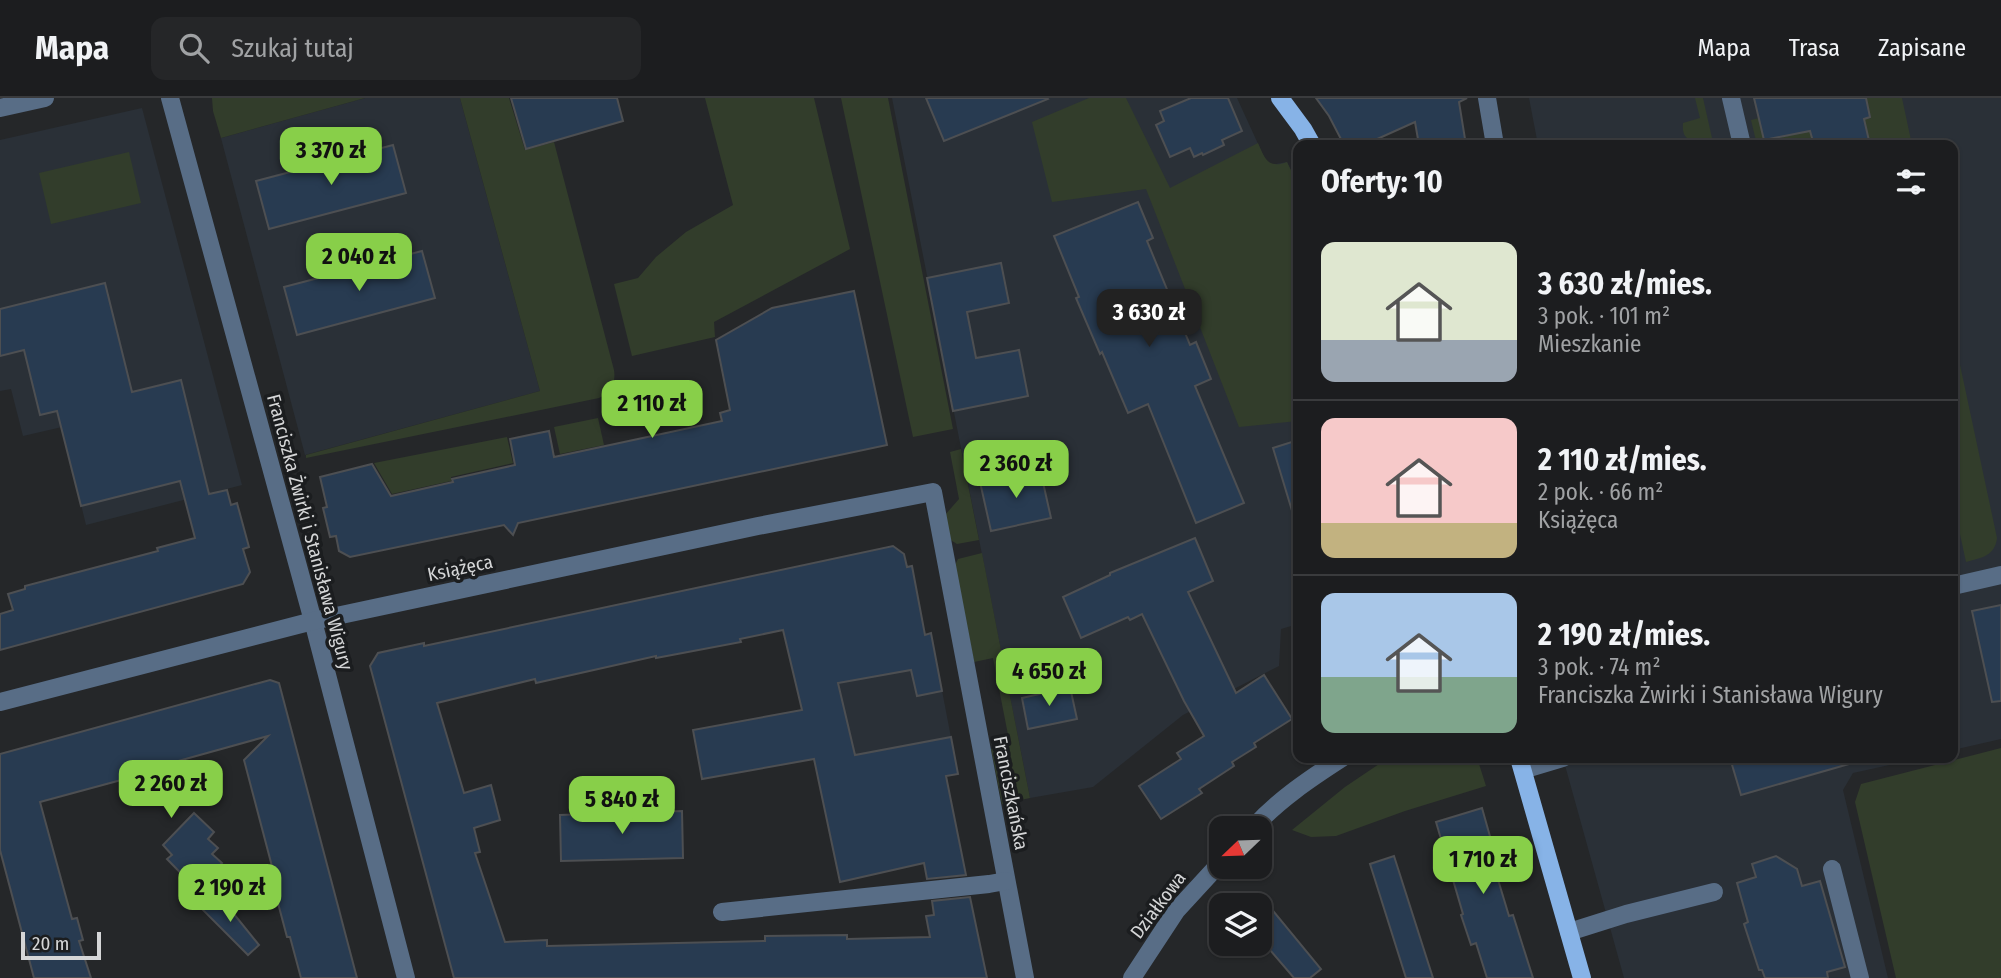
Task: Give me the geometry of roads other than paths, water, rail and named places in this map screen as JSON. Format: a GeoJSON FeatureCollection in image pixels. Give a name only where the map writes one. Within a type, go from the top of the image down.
{"type":"FeatureCollection","features":[{"type":"Feature","properties":{"kind":"main road"},"geometry":{"type":"LineString","coordinates":[[1280,98],[1309,140]]}},
{"type":"Feature","properties":{"kind":"main road"},"geometry":{"type":"LineString","coordinates":[[1521,764],[1581,978]]}},
{"type":"Feature","properties":{"kind":"street"},"geometry":{"type":"LineString","coordinates":[[0,108],[45,98]]}},
{"type":"Feature","properties":{"kind":"street","name":"Franciszka Żwirki i Stanisława Wigury"},"geometry":{"type":"LineString","coordinates":[[170,98],[313,621],[406,978]]}},
{"type":"Feature","properties":{"kind":"street"},"geometry":{"type":"LineString","coordinates":[[1487,98],[1494,140]]}},
{"type":"Feature","properties":{"kind":"street"},"geometry":{"type":"LineString","coordinates":[[1731,98],[1741,140]]}},
{"type":"Feature","properties":{"kind":"street","name":"Książęca"},"geometry":{"type":"LineString","coordinates":[[0,702],[313,621],[758,526],[933,492]]}},
{"type":"Feature","properties":{"kind":"street","name":"Franciszkańska"},"geometry":{"type":"LineString","coordinates":[[933,492],[1025,978]]}},
{"type":"Feature","properties":{"kind":"street"},"geometry":{"type":"LineString","coordinates":[[1958,585],[2001,575]]}},
{"type":"Feature","properties":{"kind":"street"},"geometry":{"type":"LineString","coordinates":[[1264,816],[1335,763]]}},
{"type":"Feature","properties":{"kind":"street"},"geometry":{"type":"LineString","coordinates":[[1832,869],[1860,978]]}},
{"type":"Feature","properties":{"kind":"street","name":"Działkowa"},"geometry":{"type":"LineString","coordinates":[[1132,978],[1176,911],[1209,875]]}},
{"type":"Feature","properties":{"kind":"street"},"geometry":{"type":"LineString","coordinates":[[722,912],[1006,881]]}},
{"type":"Feature","properties":{"kind":"street"},"geometry":{"type":"LineString","coordinates":[[1569,932],[1626,914],[1714,892]]}}]}
